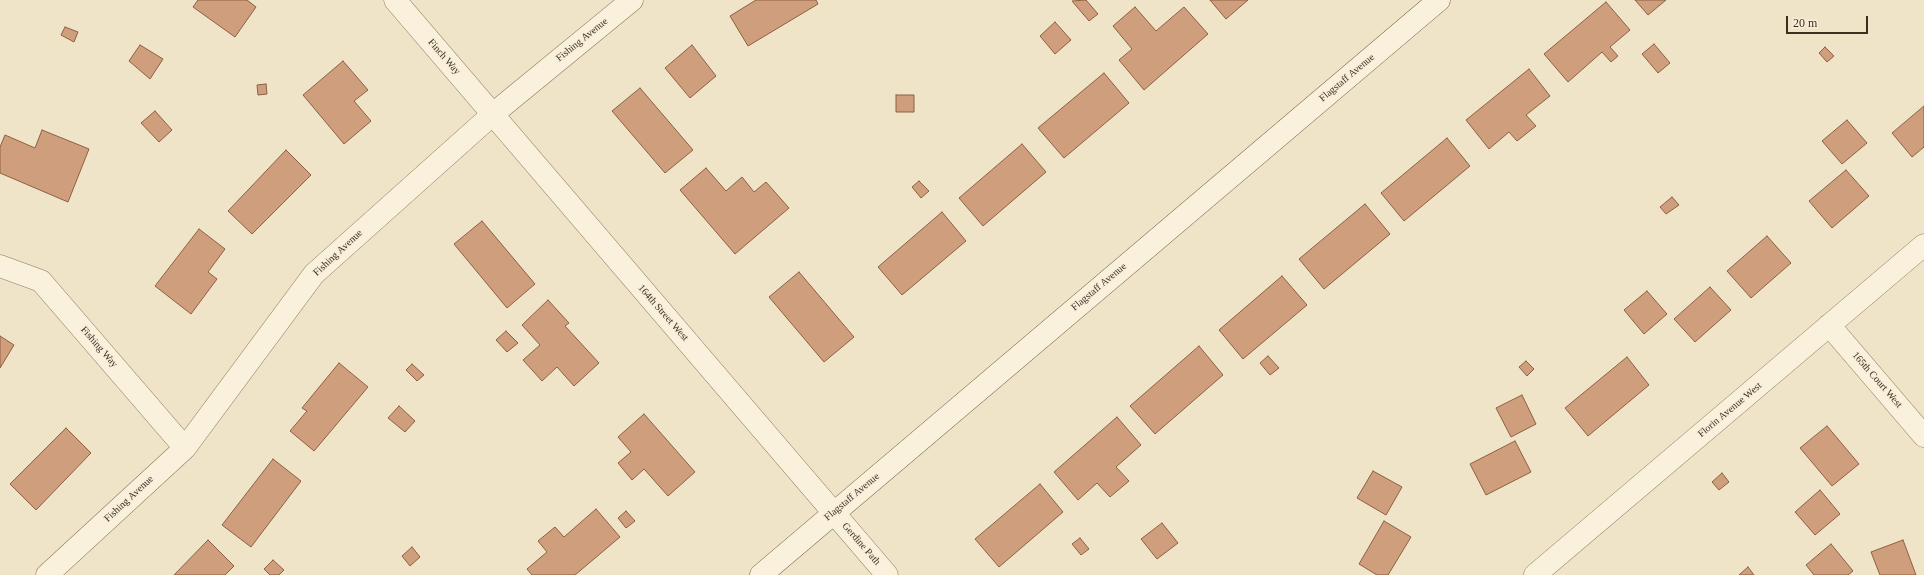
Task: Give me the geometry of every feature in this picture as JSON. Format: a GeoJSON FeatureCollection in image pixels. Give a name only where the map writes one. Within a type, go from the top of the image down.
{"type":"FeatureCollection","features":[{"type":"Feature","properties":{"kind":"street","name":"Finch Way"},"geometry":{"type":"LineString","coordinates":[[395,0],[493,114]]}},
{"type":"Feature","properties":{"kind":"street","name":"Fishing Avenue"},"geometry":{"type":"LineString","coordinates":[[47,575],[184,448],[314,274],[493,114],[632,0]]}},
{"type":"Feature","properties":{"kind":"street","name":"Flagstaff Avenue"},"geometry":{"type":"LineString","coordinates":[[761,575],[1439,0]]}},
{"type":"Feature","properties":{"kind":"street","name":"164th Street West"},"geometry":{"type":"LineString","coordinates":[[493,114],[834,512]]}},
{"type":"Feature","properties":{"kind":"street","name":"Florin Avenue West"},"geometry":{"type":"LineString","coordinates":[[1535,575],[1924,245]]}},
{"type":"Feature","properties":{"kind":"street","name":"Fishing Way"},"geometry":{"type":"LineString","coordinates":[[0,266],[41,281],[184,448]]}},
{"type":"Feature","properties":{"kind":"street","name":"165th Court West"},"geometry":{"type":"LineString","coordinates":[[1830,325],[1924,436]]}},
{"type":"Feature","properties":{"kind":"street","name":"Gerdine Path"},"geometry":{"type":"LineString","coordinates":[[834,512],[887,575]]}},
{"type":"Feature","properties":{"kind":"building"},"geometry":{"type":"Polygon","coordinates":[[[198,0],[247,0],[256,7],[235,37],[193,7],[198,0]]]}},
{"type":"Feature","properties":{"kind":"building"},"geometry":{"type":"Polygon","coordinates":[[[756,0],[816,0],[818,4],[748,46],[730,16],[756,0]]]}},
{"type":"Feature","properties":{"kind":"building"},"geometry":{"type":"Polygon","coordinates":[[[1086,0],[1098,14],[1089,21],[1072,1],[1086,0]]]}},
{"type":"Feature","properties":{"kind":"building"},"geometry":{"type":"Polygon","coordinates":[[[1210,0],[1248,0],[1226,19],[1210,0]]]}},
{"type":"Feature","properties":{"kind":"building"},"geometry":{"type":"Polygon","coordinates":[[[1635,0],[1666,0],[1648,15],[1635,0]]]}},
{"type":"Feature","properties":{"kind":"building"},"geometry":{"type":"Polygon","coordinates":[[[1606,2],[1630,30],[1610,47],[1618,56],[1611,62],[1602,52],[1568,82],[1544,54],[1606,2]]]}},
{"type":"Feature","properties":{"kind":"building"},"geometry":{"type":"Polygon","coordinates":[[[1135,7],[1156,31],[1184,7],[1208,34],[1144,90],[1119,60],[1132,49],[1113,26],[1135,7]]]}},
{"type":"Feature","properties":{"kind":"building"},"geometry":{"type":"Polygon","coordinates":[[[1055,22],[1071,40],[1055,54],[1040,36],[1055,22]]]}},
{"type":"Feature","properties":{"kind":"building"},"geometry":{"type":"Polygon","coordinates":[[[65,27],[78,32],[74,42],[61,35],[65,27]]]}},
{"type":"Feature","properties":{"kind":"building"},"geometry":{"type":"Polygon","coordinates":[[[1654,44],[1670,63],[1658,73],[1642,54],[1654,44]]]}},
{"type":"Feature","properties":{"kind":"building"},"geometry":{"type":"Polygon","coordinates":[[[140,45],[163,59],[150,79],[129,61],[140,45]]]}},
{"type":"Feature","properties":{"kind":"building"},"geometry":{"type":"Polygon","coordinates":[[[692,45],[716,76],[690,98],[665,68],[692,45]]]}},
{"type":"Feature","properties":{"kind":"building"},"geometry":{"type":"Polygon","coordinates":[[[1825,47],[1834,56],[1827,62],[1819,53],[1825,47]]]}},
{"type":"Feature","properties":{"kind":"building"},"geometry":{"type":"Polygon","coordinates":[[[343,61],[368,90],[354,101],[371,121],[344,144],[303,95],[343,61]]]}},
{"type":"Feature","properties":{"kind":"building"},"geometry":{"type":"Polygon","coordinates":[[[1529,69],[1550,96],[1526,115],[1536,126],[1517,141],[1509,132],[1489,149],[1466,120],[1529,69]]]}},
{"type":"Feature","properties":{"kind":"building"},"geometry":{"type":"Polygon","coordinates":[[[1104,73],[1129,103],[1064,158],[1038,128],[1104,73]]]}},
{"type":"Feature","properties":{"kind":"building"},"geometry":{"type":"Polygon","coordinates":[[[266,84],[267,94],[258,95],[257,85],[266,84]]]}},
{"type":"Feature","properties":{"kind":"building"},"geometry":{"type":"Polygon","coordinates":[[[640,88],[693,150],[665,173],[612,111],[640,88]]]}},
{"type":"Feature","properties":{"kind":"building"},"geometry":{"type":"Polygon","coordinates":[[[896,95],[914,95],[914,112],[896,112],[896,95]]]}},
{"type":"Feature","properties":{"kind":"building"},"geometry":{"type":"Polygon","coordinates":[[[1924,106],[1924,147],[1912,157],[1892,133],[1924,106]]]}},
{"type":"Feature","properties":{"kind":"building"},"geometry":{"type":"Polygon","coordinates":[[[155,111],[172,130],[159,142],[141,123],[155,111]]]}},
{"type":"Feature","properties":{"kind":"building"},"geometry":{"type":"Polygon","coordinates":[[[1847,120],[1867,143],[1842,164],[1822,141],[1847,120]]]}},
{"type":"Feature","properties":{"kind":"building"},"geometry":{"type":"Polygon","coordinates":[[[42,130],[89,149],[68,202],[0,173],[0,147],[5,135],[35,148],[42,130]]]}},
{"type":"Feature","properties":{"kind":"building"},"geometry":{"type":"Polygon","coordinates":[[[1447,138],[1470,166],[1404,221],[1381,193],[1447,138]]]}},
{"type":"Feature","properties":{"kind":"building"},"geometry":{"type":"Polygon","coordinates":[[[1022,144],[1046,172],[983,226],[959,198],[1022,144]]]}},
{"type":"Feature","properties":{"kind":"building"},"geometry":{"type":"Polygon","coordinates":[[[286,150],[311,175],[252,234],[228,211],[286,150]]]}},
{"type":"Feature","properties":{"kind":"building"},"geometry":{"type":"Polygon","coordinates":[[[706,168],[726,191],[742,177],[754,192],[766,182],[789,208],[735,254],[680,190],[706,168]]]}},
{"type":"Feature","properties":{"kind":"building"},"geometry":{"type":"Polygon","coordinates":[[[1846,170],[1869,196],[1832,228],[1809,201],[1846,170]]]}},
{"type":"Feature","properties":{"kind":"building"},"geometry":{"type":"Polygon","coordinates":[[[919,181],[929,191],[921,198],[912,187],[919,181]]]}},
{"type":"Feature","properties":{"kind":"building"},"geometry":{"type":"Polygon","coordinates":[[[1672,197],[1679,205],[1666,214],[1660,207],[1672,197]]]}},
{"type":"Feature","properties":{"kind":"building"},"geometry":{"type":"Polygon","coordinates":[[[1365,204],[1390,234],[1324,289],[1299,259],[1365,204]]]}},
{"type":"Feature","properties":{"kind":"building"},"geometry":{"type":"Polygon","coordinates":[[[942,212],[966,241],[902,295],[878,267],[942,212]]]}},
{"type":"Feature","properties":{"kind":"building"},"geometry":{"type":"Polygon","coordinates":[[[482,221],[535,284],[507,308],[454,244],[482,221]]]}},
{"type":"Feature","properties":{"kind":"building"},"geometry":{"type":"Polygon","coordinates":[[[199,229],[225,249],[208,272],[217,279],[191,314],[155,286],[199,229]]]}},
{"type":"Feature","properties":{"kind":"building"},"geometry":{"type":"Polygon","coordinates":[[[1767,236],[1791,263],[1751,298],[1727,271],[1767,236]]]}},
{"type":"Feature","properties":{"kind":"building"},"geometry":{"type":"Polygon","coordinates":[[[799,272],[854,337],[824,362],[769,297],[799,272]]]}},
{"type":"Feature","properties":{"kind":"building"},"geometry":{"type":"Polygon","coordinates":[[[1282,276],[1307,305],[1243,359],[1219,330],[1282,276]]]}},
{"type":"Feature","properties":{"kind":"building"},"geometry":{"type":"Polygon","coordinates":[[[1710,287],[1731,310],[1695,342],[1674,319],[1710,287]]]}},
{"type":"Feature","properties":{"kind":"building"},"geometry":{"type":"Polygon","coordinates":[[[1647,291],[1667,314],[1644,334],[1624,310],[1647,291]]]}},
{"type":"Feature","properties":{"kind":"building"},"geometry":{"type":"Polygon","coordinates":[[[548,300],[569,323],[565,326],[599,363],[574,386],[557,367],[542,381],[523,360],[540,345],[522,325],[548,300]]]}},
{"type":"Feature","properties":{"kind":"building"},"geometry":{"type":"Polygon","coordinates":[[[506,331],[518,343],[507,352],[496,340],[506,331]]]}},
{"type":"Feature","properties":{"kind":"building"},"geometry":{"type":"Polygon","coordinates":[[[0,336],[14,345],[0,368],[0,336]]]}},
{"type":"Feature","properties":{"kind":"building"},"geometry":{"type":"Polygon","coordinates":[[[1199,346],[1223,375],[1155,434],[1130,406],[1199,346]]]}},
{"type":"Feature","properties":{"kind":"building"},"geometry":{"type":"Polygon","coordinates":[[[1268,356],[1279,368],[1270,375],[1260,363],[1268,356]]]}},
{"type":"Feature","properties":{"kind":"building"},"geometry":{"type":"Polygon","coordinates":[[[1627,357],[1649,385],[1588,436],[1565,408],[1627,357]]]}},
{"type":"Feature","properties":{"kind":"building"},"geometry":{"type":"Polygon","coordinates":[[[1526,361],[1534,369],[1527,376],[1519,367],[1526,361]]]}},
{"type":"Feature","properties":{"kind":"building"},"geometry":{"type":"Polygon","coordinates":[[[339,363],[368,387],[314,451],[290,431],[307,411],[302,408],[339,363]]]}},
{"type":"Feature","properties":{"kind":"building"},"geometry":{"type":"Polygon","coordinates":[[[412,364],[424,375],[417,381],[406,370],[412,364]]]}},
{"type":"Feature","properties":{"kind":"building"},"geometry":{"type":"Polygon","coordinates":[[[1522,395],[1536,424],[1511,437],[1496,408],[1522,395]]]}},
{"type":"Feature","properties":{"kind":"building"},"geometry":{"type":"Polygon","coordinates":[[[399,406],[415,421],[405,432],[388,418],[399,406]]]}},
{"type":"Feature","properties":{"kind":"building"},"geometry":{"type":"Polygon","coordinates":[[[644,414],[695,472],[668,496],[644,469],[632,480],[618,463],[631,452],[618,437],[644,414]]]}},
{"type":"Feature","properties":{"kind":"building"},"geometry":{"type":"Polygon","coordinates":[[[1117,417],[1141,445],[1116,467],[1129,481],[1110,497],[1097,483],[1078,500],[1054,472],[1117,417]]]}},
{"type":"Feature","properties":{"kind":"building"},"geometry":{"type":"Polygon","coordinates":[[[1827,426],[1859,464],[1832,486],[1800,448],[1827,426]]]}},
{"type":"Feature","properties":{"kind":"building"},"geometry":{"type":"Polygon","coordinates":[[[66,428],[91,453],[36,510],[10,484],[66,428]]]}},
{"type":"Feature","properties":{"kind":"building"},"geometry":{"type":"Polygon","coordinates":[[[1515,441],[1531,472],[1486,495],[1470,464],[1515,441]]]}},
{"type":"Feature","properties":{"kind":"building"},"geometry":{"type":"Polygon","coordinates":[[[273,459],[301,481],[251,547],[222,525],[273,459]]]}},
{"type":"Feature","properties":{"kind":"building"},"geometry":{"type":"Polygon","coordinates":[[[1373,471],[1402,487],[1386,515],[1357,498],[1373,471]]]}},
{"type":"Feature","properties":{"kind":"building"},"geometry":{"type":"Polygon","coordinates":[[[1722,473],[1729,482],[1719,490],[1712,482],[1722,473]]]}},
{"type":"Feature","properties":{"kind":"building"},"geometry":{"type":"Polygon","coordinates":[[[1040,484],[1063,512],[999,567],[975,539],[1040,484]]]}},
{"type":"Feature","properties":{"kind":"building"},"geometry":{"type":"Polygon","coordinates":[[[1820,490],[1840,514],[1815,535],[1795,512],[1820,490]]]}},
{"type":"Feature","properties":{"kind":"building"},"geometry":{"type":"Polygon","coordinates":[[[596,509],[620,537],[575,575],[532,575],[527,569],[547,552],[538,541],[555,527],[564,537],[596,509]]]}},
{"type":"Feature","properties":{"kind":"building"},"geometry":{"type":"Polygon","coordinates":[[[626,511],[635,521],[626,528],[618,518],[626,511]]]}},
{"type":"Feature","properties":{"kind":"building"},"geometry":{"type":"Polygon","coordinates":[[[1384,521],[1411,537],[1388,575],[1377,575],[1359,564],[1384,521]]]}},
{"type":"Feature","properties":{"kind":"building"},"geometry":{"type":"Polygon","coordinates":[[[1162,523],[1178,543],[1157,559],[1141,539],[1162,523]]]}},
{"type":"Feature","properties":{"kind":"building"},"geometry":{"type":"Polygon","coordinates":[[[1080,538],[1089,549],[1081,555],[1072,544],[1080,538]]]}},
{"type":"Feature","properties":{"kind":"building"},"geometry":{"type":"Polygon","coordinates":[[[208,540],[234,566],[225,575],[174,575],[208,540]]]}},
{"type":"Feature","properties":{"kind":"building"},"geometry":{"type":"Polygon","coordinates":[[[1903,540],[1916,575],[1880,575],[1871,552],[1903,540]]]}},
{"type":"Feature","properties":{"kind":"building"},"geometry":{"type":"Polygon","coordinates":[[[1831,544],[1853,571],[1848,575],[1814,575],[1806,565],[1831,544]]]}},
{"type":"Feature","properties":{"kind":"building"},"geometry":{"type":"Polygon","coordinates":[[[412,547],[420,557],[410,566],[402,556],[412,547]]]}},
{"type":"Feature","properties":{"kind":"building"},"geometry":{"type":"Polygon","coordinates":[[[273,560],[284,570],[279,575],[270,575],[264,569],[273,560]]]}},
{"type":"Feature","properties":{"kind":"building"},"geometry":{"type":"Polygon","coordinates":[[[1748,567],[1754,575],[1739,575],[1748,567]]]}}]}
